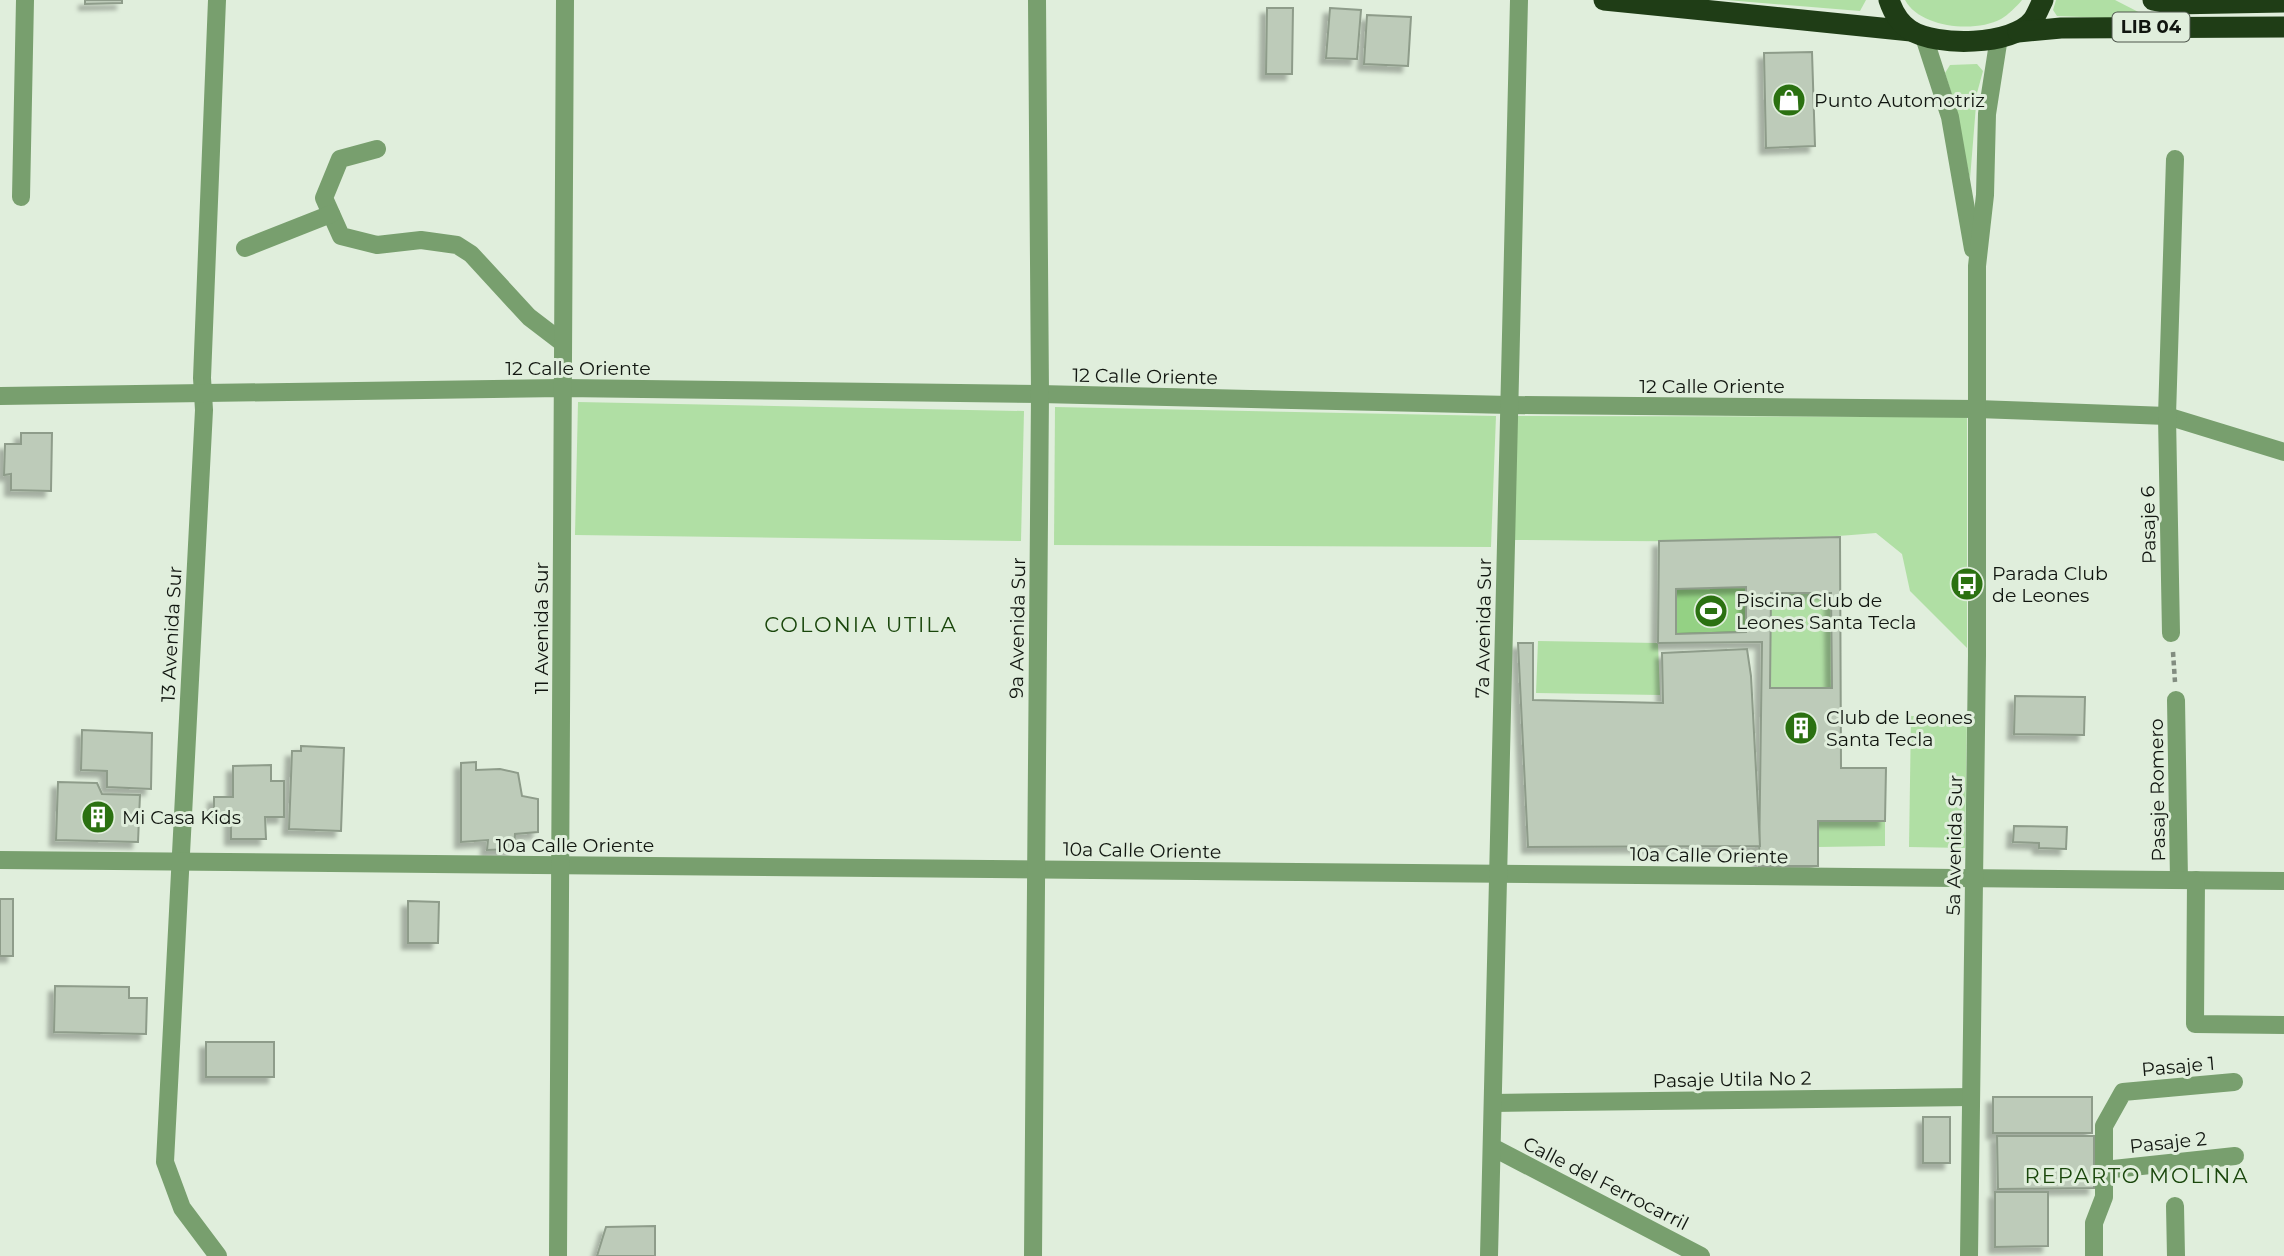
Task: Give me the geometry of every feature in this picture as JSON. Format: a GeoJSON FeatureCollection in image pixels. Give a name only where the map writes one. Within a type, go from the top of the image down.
{"type":"FeatureCollection","features":[{"type":"Feature","properties":{"kind":"highway","name":"LIB 04"},"geometry":{"type":"LineString","coordinates":[[1604,0],[1973,42],[2009,34],[2061,28],[2284,27]]}},
{"type":"Feature","properties":{"kind":"highway"},"geometry":{"type":"LineString","coordinates":[[1889,0],[1900,22],[1917,34]]}},
{"type":"Feature","properties":{"kind":"highway"},"geometry":{"type":"LineString","coordinates":[[2009,34],[2033,21],[2043,0]]}},
{"type":"Feature","properties":{"kind":"highway","name":"LIB 04"},"geometry":{"type":"LineString","coordinates":[[2153,0],[2173,4],[2284,2]]}},
{"type":"Feature","properties":{"kind":"street"},"geometry":{"type":"LineString","coordinates":[[21,197],[25,0]]}},
{"type":"Feature","properties":{"kind":"street","name":"13 Avenida Sur"},"geometry":{"type":"LineString","coordinates":[[217,0],[202,378],[204,410],[164,1161],[182,1208],[218,1256]]}},
{"type":"Feature","properties":{"kind":"street","name":"11 Avenida Sur"},"geometry":{"type":"LineString","coordinates":[[558,1256],[565,0]]}},
{"type":"Feature","properties":{"kind":"street","name":"9a Avenida Sur"},"geometry":{"type":"LineString","coordinates":[[1033,1256],[1040,454],[1037,0]]}},
{"type":"Feature","properties":{"kind":"street","name":"7a Avenida Sur"},"geometry":{"type":"LineString","coordinates":[[1489,1256],[1520,0]]}},
{"type":"Feature","properties":{"kind":"street","name":"5a Avenida Sur"},"geometry":{"type":"LineString","coordinates":[[1917,34],[1950,117],[1977,266]]}},
{"type":"Feature","properties":{"kind":"street","name":"5a Avenida Sur"},"geometry":{"type":"LineString","coordinates":[[1969,1256],[1977,656],[1977,266],[1985,195],[1987,114],[2009,34]]}},
{"type":"Feature","properties":{"kind":"street"},"geometry":{"type":"LineString","coordinates":[[377,149],[341,159],[324,198],[341,236],[377,245],[421,240],[457,245],[471,254],[529,317],[563,344]]}},
{"type":"Feature","properties":{"kind":"street","name":"Pasaje 6"},"geometry":{"type":"LineString","coordinates":[[2171,633],[2167,416],[2175,159]]}},
{"type":"Feature","properties":{"kind":"street"},"geometry":{"type":"LineString","coordinates":[[245,248],[331,214]]}},
{"type":"Feature","properties":{"kind":"street","name":"12 Calle Oriente"},"geometry":{"type":"LineString","coordinates":[[0,396],[563,388],[1040,394],[1510,405],[1977,409],[2167,416],[2284,452]]}},
{"type":"Feature","properties":{"kind":"street","name":"Pasaje Romero"},"geometry":{"type":"LineString","coordinates":[[2176,700],[2195,1024],[2284,1025]]}},
{"type":"Feature","properties":{"kind":"street","name":"10a Calle Oriente"},"geometry":{"type":"LineString","coordinates":[[0,860],[2284,881]]}},
{"type":"Feature","properties":{"kind":"street","name":"Pasaje 1"},"geometry":{"type":"LineString","coordinates":[[2104,1170],[2104,1126],[2123,1092],[2234,1082]]}},
{"type":"Feature","properties":{"kind":"street","name":"Pasaje Utila No 2"},"geometry":{"type":"LineString","coordinates":[[1493,1103],[1971,1097]]}},
{"type":"Feature","properties":{"kind":"street","name":"Calle del Ferrocarril"},"geometry":{"type":"LineString","coordinates":[[1492,1147],[1701,1256]]}},
{"type":"Feature","properties":{"kind":"street","name":"Pasaje 2"},"geometry":{"type":"LineString","coordinates":[[2104,1170],[2235,1156]]}},
{"type":"Feature","properties":{"kind":"street"},"geometry":{"type":"LineString","coordinates":[[2094,1256],[2094,1223],[2104,1197],[2104,1170]]}},
{"type":"Feature","properties":{"kind":"street"},"geometry":{"type":"LineString","coordinates":[[2175,1206],[2176,1256]]}},
{"type":"Feature","properties":{"kind":"path"},"geometry":{"type":"LineString","coordinates":[[2171,633],[2176,700]]}},
{"type":"Feature","properties":{"kind":"shaded area"},"geometry":{"type":"Polygon","coordinates":[[[1726,0],[1866,0],[1860,11],[1726,0]]]}},
{"type":"Feature","properties":{"kind":"shaded area"},"geometry":{"type":"Polygon","coordinates":[[[1905,0],[2022,0],[2001,19],[1963,27],[1923,17],[1905,0]]]}},
{"type":"Feature","properties":{"kind":"shaded area"},"geometry":{"type":"Polygon","coordinates":[[[2056,0],[2115,0],[2154,20],[2057,16],[2053,10],[2056,0]]]}},
{"type":"Feature","properties":{"kind":"shaded area"},"geometry":{"type":"Polygon","coordinates":[[[1977,64],[1983,71],[1977,93],[1970,179],[1945,73],[1950,65],[1977,64]]]}},
{"type":"Feature","properties":{"kind":"shaded area"},"geometry":{"type":"Polygon","coordinates":[[[578,402],[1024,411],[1021,541],[575,535],[578,402]]]}},
{"type":"Feature","properties":{"kind":"shaded area"},"geometry":{"type":"Polygon","coordinates":[[[1055,407],[1496,416],[1491,547],[1054,545],[1055,407]]]}},
{"type":"Feature","properties":{"kind":"shaded area"},"geometry":{"type":"Polygon","coordinates":[[[1516,416],[1967,417],[1967,648],[1910,591],[1902,554],[1876,533],[1741,540],[1514,540],[1516,416]]]}},
{"type":"Feature","properties":{"kind":"shaded area","name":"Piscina Club de Leones Santa Tecla"},"geometry":{"type":"Polygon","coordinates":[[[1746,587],[1746,632],[1676,634],[1676,589],[1746,587]]]}},
{"type":"Feature","properties":{"kind":"shaded area"},"geometry":{"type":"Polygon","coordinates":[[[1771,593],[1831,593],[1832,688],[1770,688],[1771,593]]]}},
{"type":"Feature","properties":{"kind":"shaded area"},"geometry":{"type":"Polygon","coordinates":[[[1538,641],[1658,643],[1660,695],[1536,693],[1538,641]]]}},
{"type":"Feature","properties":{"kind":"shaded area"},"geometry":{"type":"Polygon","coordinates":[[[1911,716],[1967,716],[1965,848],[1909,847],[1911,716]]]}},
{"type":"Feature","properties":{"kind":"shaded area"},"geometry":{"type":"Polygon","coordinates":[[[1818,821],[1885,821],[1885,846],[1818,847],[1818,821]]]}},
{"type":"Feature","properties":{"kind":"building"},"geometry":{"type":"Polygon","coordinates":[[[85,0],[122,0],[122,3],[85,4],[85,0]]]}},
{"type":"Feature","properties":{"kind":"building"},"geometry":{"type":"Polygon","coordinates":[[[1267,8],[1293,8],[1292,74],[1266,74],[1267,8]]]}},
{"type":"Feature","properties":{"kind":"building"},"geometry":{"type":"Polygon","coordinates":[[[1330,8],[1361,10],[1357,59],[1326,58],[1330,8]]]}},
{"type":"Feature","properties":{"kind":"building"},"geometry":{"type":"Polygon","coordinates":[[[1367,15],[1411,17],[1408,66],[1364,64],[1367,15]]]}},
{"type":"Feature","properties":{"kind":"building","name":"Punto Automotriz"},"geometry":{"type":"Polygon","coordinates":[[[1812,52],[1815,146],[1766,148],[1764,53],[1812,52]]]}},
{"type":"Feature","properties":{"kind":"building"},"geometry":{"type":"Polygon","coordinates":[[[21,433],[52,433],[51,491],[11,490],[11,474],[4,475],[5,444],[21,444],[21,433]]]}},
{"type":"Feature","properties":{"kind":"building","name":"Club de Leones Santa Tecla"},"geometry":{"type":"Polygon","coordinates":[[[1840,537],[1841,768],[1886,768],[1885,821],[1818,821],[1818,866],[1759,866],[1762,642],[1658,643],[1659,541],[1840,537]],[[1746,587],[1676,589],[1676,634],[1746,632],[1746,587]],[[1771,593],[1770,688],[1832,688],[1831,593],[1771,593]]]}},
{"type":"Feature","properties":{"kind":"building"},"geometry":{"type":"Polygon","coordinates":[[[1518,643],[1533,643],[1533,700],[1663,703],[1662,653],[1747,649],[1751,676],[1760,846],[1528,847],[1518,643]]]}},
{"type":"Feature","properties":{"kind":"building"},"geometry":{"type":"Polygon","coordinates":[[[2015,696],[2085,697],[2084,735],[2014,734],[2015,696]]]}},
{"type":"Feature","properties":{"kind":"building"},"geometry":{"type":"Polygon","coordinates":[[[82,730],[152,733],[151,789],[107,787],[107,771],[81,770],[82,730]]]}},
{"type":"Feature","properties":{"kind":"building"},"geometry":{"type":"Polygon","coordinates":[[[301,746],[344,748],[341,831],[289,829],[292,751],[301,751],[301,746]]]}},
{"type":"Feature","properties":{"kind":"building"},"geometry":{"type":"Polygon","coordinates":[[[476,762],[476,770],[500,769],[518,773],[522,796],[538,799],[538,832],[515,834],[514,849],[487,850],[488,840],[461,842],[461,763],[476,762]]]}},
{"type":"Feature","properties":{"kind":"building"},"geometry":{"type":"Polygon","coordinates":[[[271,765],[271,781],[284,781],[284,817],[265,817],[266,839],[231,839],[231,813],[214,813],[214,797],[233,797],[233,766],[271,765]]]}},
{"type":"Feature","properties":{"kind":"building","name":"Mi Casa Kids"},"geometry":{"type":"Polygon","coordinates":[[[58,782],[97,783],[102,794],[140,795],[138,842],[56,840],[58,782]]]}},
{"type":"Feature","properties":{"kind":"building"},"geometry":{"type":"Polygon","coordinates":[[[2014,826],[2067,827],[2066,849],[2039,848],[2039,843],[2013,842],[2014,826]]]}},
{"type":"Feature","properties":{"kind":"building"},"geometry":{"type":"Polygon","coordinates":[[[0,899],[13,899],[13,956],[0,956],[0,899]]]}},
{"type":"Feature","properties":{"kind":"building"},"geometry":{"type":"Polygon","coordinates":[[[408,901],[439,902],[438,943],[408,943],[408,901]]]}},
{"type":"Feature","properties":{"kind":"building"},"geometry":{"type":"Polygon","coordinates":[[[55,986],[129,987],[129,998],[147,998],[146,1034],[54,1032],[55,986]]]}},
{"type":"Feature","properties":{"kind":"building"},"geometry":{"type":"Polygon","coordinates":[[[206,1042],[274,1042],[274,1077],[206,1077],[206,1042]]]}},
{"type":"Feature","properties":{"kind":"building"},"geometry":{"type":"Polygon","coordinates":[[[1993,1097],[2092,1097],[2092,1133],[1993,1133],[1993,1097]]]}},
{"type":"Feature","properties":{"kind":"building"},"geometry":{"type":"Polygon","coordinates":[[[1923,1117],[1950,1117],[1950,1163],[1923,1163],[1923,1117]]]}},
{"type":"Feature","properties":{"kind":"building"},"geometry":{"type":"Polygon","coordinates":[[[1997,1136],[2094,1136],[2094,1188],[1998,1189],[1997,1136]]]}},
{"type":"Feature","properties":{"kind":"building"},"geometry":{"type":"Polygon","coordinates":[[[1995,1192],[2048,1192],[2048,1246],[1995,1247],[1995,1192]]]}},
{"type":"Feature","properties":{"kind":"building"},"geometry":{"type":"Polygon","coordinates":[[[655,1226],[655,1256],[597,1256],[606,1227],[655,1226]]]}},
{"type":"Feature","properties":{"kind":"place","name":"Punto Automotriz"},"geometry":{"type":"Point","coordinates":[1789,100]}},
{"type":"Feature","properties":{"kind":"place","name":"Parada Club de Leones"},"geometry":{"type":"Point","coordinates":[1967,584]}},
{"type":"Feature","properties":{"kind":"place","name":"Piscina Club de Leones Santa Tecla"},"geometry":{"type":"Point","coordinates":[1711,611]}},
{"type":"Feature","properties":{"kind":"place","name":"Club de Leones Santa Tecla"},"geometry":{"type":"Point","coordinates":[1801,728]}},
{"type":"Feature","properties":{"kind":"place","name":"Mi Casa Kids"},"geometry":{"type":"Point","coordinates":[98,817]}},
{"type":"Feature","properties":{"kind":"district","name":"COLONIA UTILA"},"geometry":{"type":"Point","coordinates":[861,625]}},
{"type":"Feature","properties":{"kind":"district","name":"REPARTO MOLINA"},"geometry":{"type":"Point","coordinates":[2137,1176]}}]}
